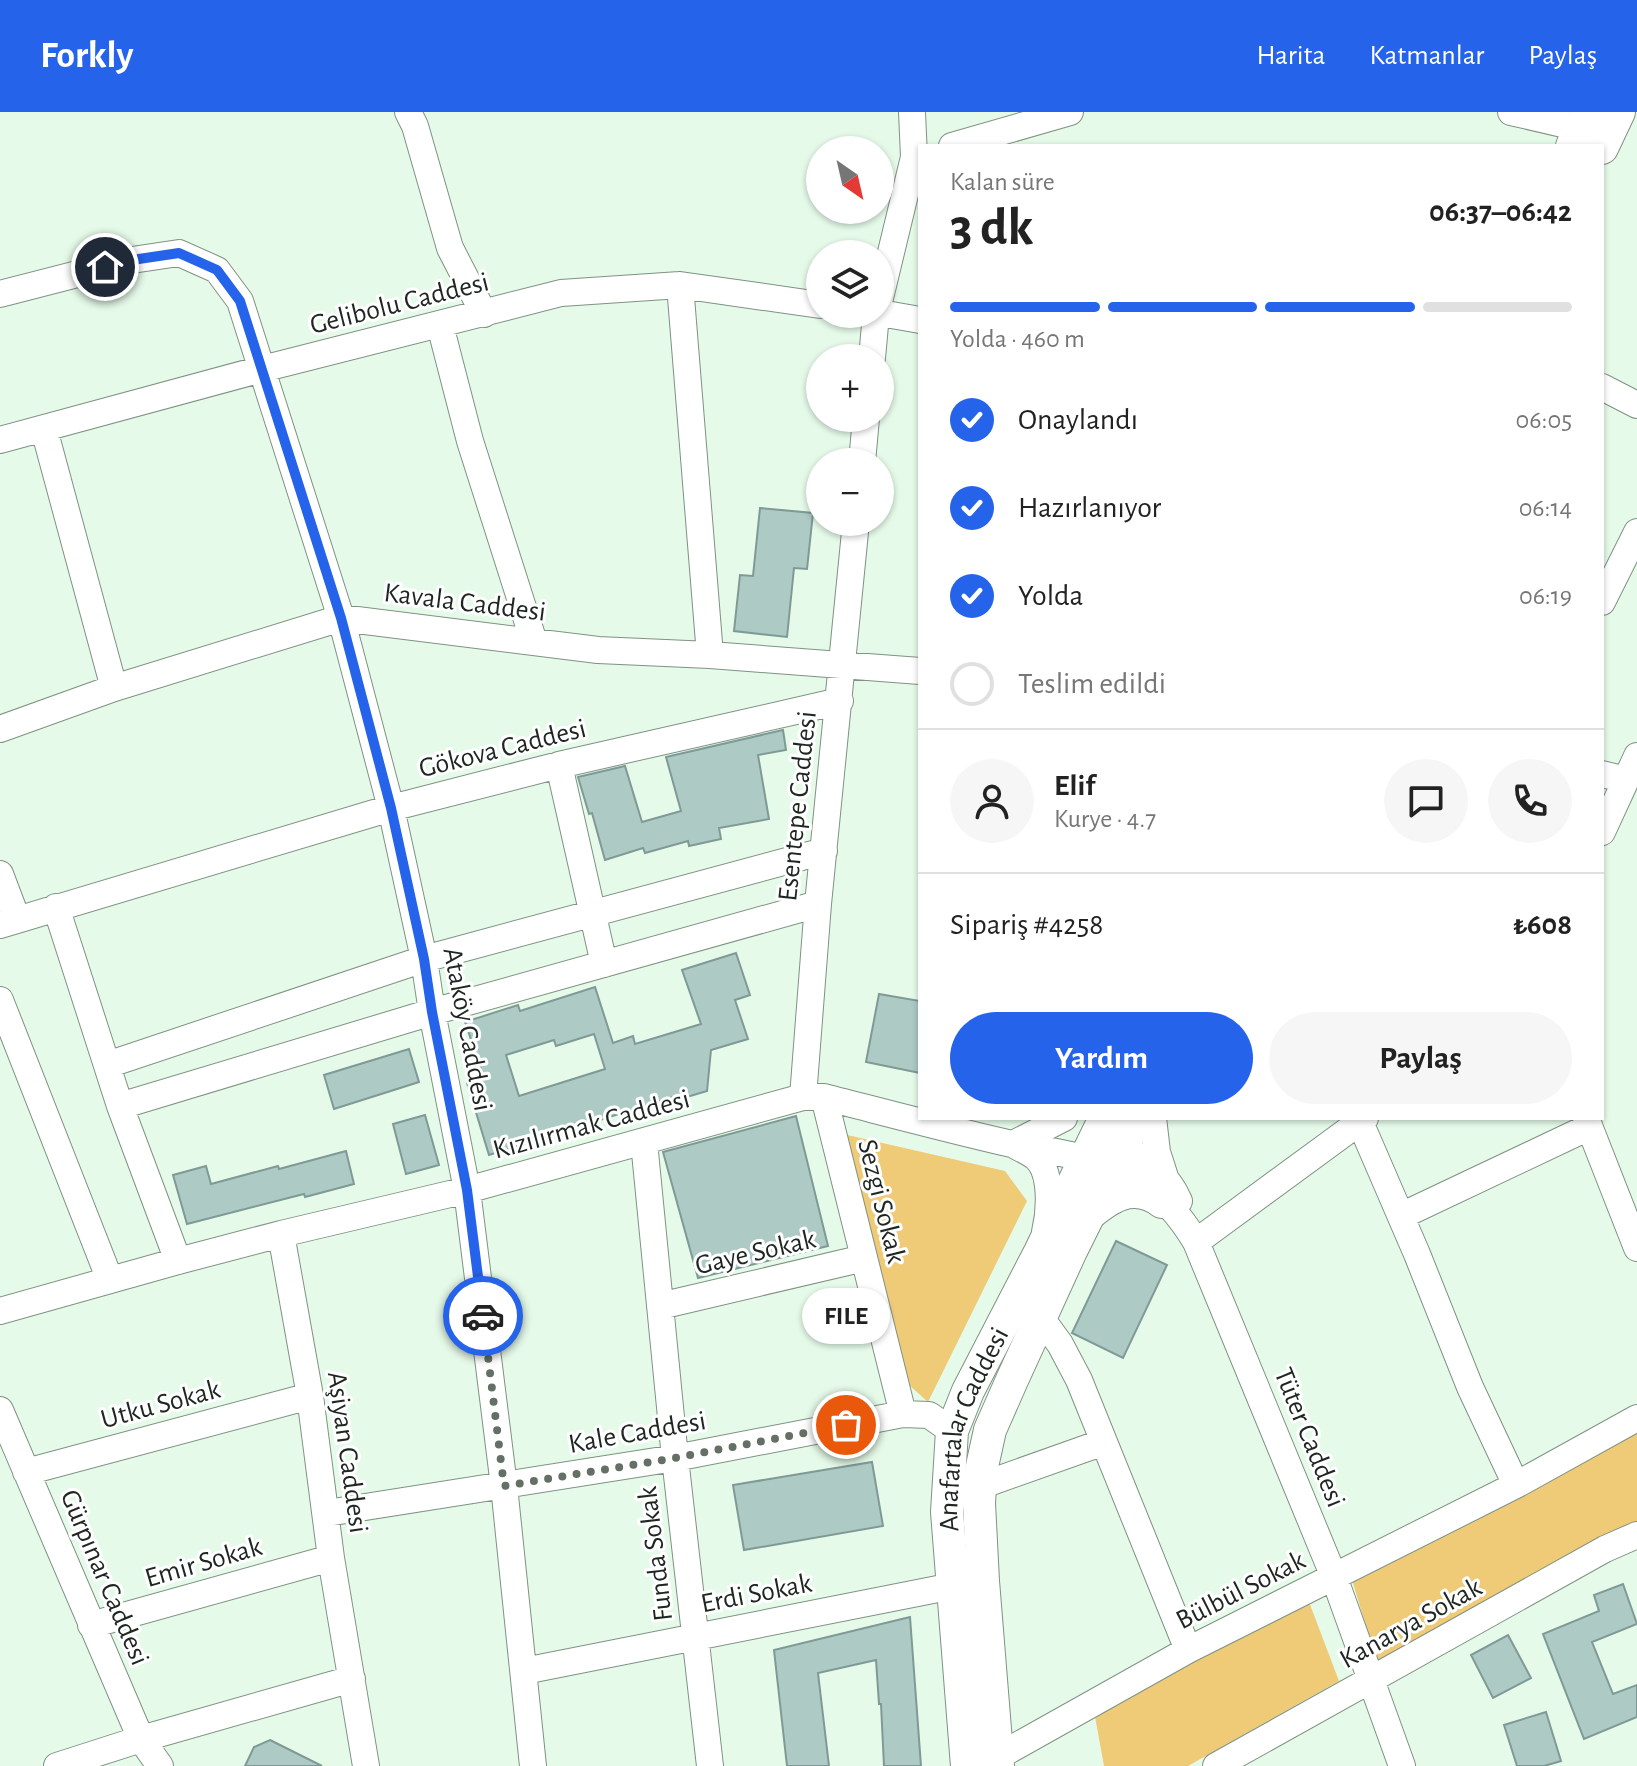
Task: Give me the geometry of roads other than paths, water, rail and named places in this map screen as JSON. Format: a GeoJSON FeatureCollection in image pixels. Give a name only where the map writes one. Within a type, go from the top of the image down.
{"type":"FeatureCollection","features":[{"type":"Feature","properties":{"kind":"main road"},"geometry":{"type":"LineString","coordinates":[[1585,134],[1619,112]]}},
{"type":"Feature","properties":{"kind":"main road","name":"Anafartalar Caddesi"},"geometry":{"type":"LineString","coordinates":[[1105,1120],[1107,1158]]}},
{"type":"Feature","properties":{"kind":"main road","name":"Anafartalar Caddesi"},"geometry":{"type":"LineString","coordinates":[[987,1763],[953,1586],[947,1512],[952,1431],[968,1391],[1040,1252],[1136,1120]]}},
{"type":"Feature","properties":{"kind":"main road"},"geometry":{"type":"LineString","coordinates":[[987,1763],[979,1503],[981,1471],[990,1430],[1086,1221],[1107,1158]]}},
{"type":"Feature","properties":{"kind":"street"},"geometry":{"type":"LineString","coordinates":[[408,112],[415,126],[450,248],[484,314]]}},
{"type":"Feature","properties":{"kind":"street"},"geometry":{"type":"LineString","coordinates":[[894,244],[917,156],[912,112]]}},
{"type":"Feature","properties":{"kind":"street"},"geometry":{"type":"LineString","coordinates":[[959,144],[1070,112]]}},
{"type":"Feature","properties":{"kind":"street"},"geometry":{"type":"LineString","coordinates":[[1511,112],[1585,134]]}},
{"type":"Feature","properties":{"kind":"street","name":"Ataköy Caddesi"},"geometry":{"type":"LineString","coordinates":[[0,294],[132,260],[179,253],[217,270],[240,301],[341,618],[391,808],[424,959],[467,1190],[504,1486],[533,1766]]}},
{"type":"Feature","properties":{"kind":"street"},"geometry":{"type":"LineString","coordinates":[[680,285],[710,655]]}},
{"type":"Feature","properties":{"kind":"street","name":"Gelibolu Caddesi"},"geometry":{"type":"LineString","coordinates":[[0,440],[561,293],[680,285],[806,303]]}},
{"type":"Feature","properties":{"kind":"street"},"geometry":{"type":"LineString","coordinates":[[894,316],[918,320]]}},
{"type":"Feature","properties":{"kind":"street"},"geometry":{"type":"LineString","coordinates":[[440,325],[470,441],[534,642]]}},
{"type":"Feature","properties":{"kind":"street"},"geometry":{"type":"LineString","coordinates":[[1604,388],[1637,405]]}},
{"type":"Feature","properties":{"kind":"street"},"geometry":{"type":"LineString","coordinates":[[1604,403],[1637,405]]}},
{"type":"Feature","properties":{"kind":"street"},"geometry":{"type":"LineString","coordinates":[[44,429],[114,688]]}},
{"type":"Feature","properties":{"kind":"street"},"geometry":{"type":"LineString","coordinates":[[1604,598],[1637,532]]}},
{"type":"Feature","properties":{"kind":"street","name":"Esentepe Caddesi"},"geometry":{"type":"LineString","coordinates":[[813,1097],[818,904],[855,536]]}},
{"type":"Feature","properties":{"kind":"street","name":"Kavala Caddesi"},"geometry":{"type":"LineString","coordinates":[[0,729],[114,688],[341,618],[598,650],[918,671]]}},
{"type":"Feature","properties":{"kind":"street","name":"Gökova Caddesi"},"geometry":{"type":"LineString","coordinates":[[9,922],[391,808],[559,765],[840,701]]}},
{"type":"Feature","properties":{"kind":"street"},"geometry":{"type":"LineString","coordinates":[[1604,823],[1614,777],[1637,756]]}},
{"type":"Feature","properties":{"kind":"street"},"geometry":{"type":"LineString","coordinates":[[559,765],[604,964]]}},
{"type":"Feature","properties":{"kind":"street"},"geometry":{"type":"LineString","coordinates":[[107,1065],[424,959],[824,851]]}},
{"type":"Feature","properties":{"kind":"street"},"geometry":{"type":"LineString","coordinates":[[0,874],[9,922]]}},
{"type":"Feature","properties":{"kind":"street"},"geometry":{"type":"LineString","coordinates":[[120,1106],[432,1012],[818,904]]}},
{"type":"Feature","properties":{"kind":"street"},"geometry":{"type":"LineString","coordinates":[[56,907],[120,1106],[178,1261]]}},
{"type":"Feature","properties":{"kind":"street"},"geometry":{"type":"LineString","coordinates":[[0,1000],[110,1280]]}},
{"type":"Feature","properties":{"kind":"street","name":"Kızılırmak Caddesi"},"geometry":{"type":"LineString","coordinates":[[0,1311],[178,1261],[467,1190],[813,1097],[1013,1144],[1107,1158]]}},
{"type":"Feature","properties":{"kind":"street","name":"Sezgi Sokak"},"geometry":{"type":"LineString","coordinates":[[813,1097],[864,1258],[903,1414]]}},
{"type":"Feature","properties":{"kind":"street"},"geometry":{"type":"LineString","coordinates":[[1013,1144],[1017,1120]]}},
{"type":"Feature","properties":{"kind":"street"},"geometry":{"type":"LineString","coordinates":[[1013,1144],[1060,1120]]}},
{"type":"Feature","properties":{"kind":"street"},"geometry":{"type":"LineString","coordinates":[[1153,1120],[1157,1152],[1165,1177],[1178,1198],[1191,1233]]}},
{"type":"Feature","properties":{"kind":"street"},"geometry":{"type":"LineString","coordinates":[[1191,1233],[1360,1120]]}},
{"type":"Feature","properties":{"kind":"street"},"geometry":{"type":"LineString","coordinates":[[1362,1120],[1470,1387],[1516,1485]]}},
{"type":"Feature","properties":{"kind":"street"},"geometry":{"type":"LineString","coordinates":[[1401,1216],[1588,1122],[1637,1248]]}},
{"type":"Feature","properties":{"kind":"street","name":"Funda Sokak"},"geometry":{"type":"LineString","coordinates":[[644,1142],[675,1458],[710,1766]]}},
{"type":"Feature","properties":{"kind":"street"},"geometry":{"type":"LineString","coordinates":[[1013,1144],[1037,1157],[1050,1196],[1049,1217],[1040,1252]]}},
{"type":"Feature","properties":{"kind":"street"},"geometry":{"type":"LineString","coordinates":[[1107,1158],[1144,1158],[1165,1177]]}},
{"type":"Feature","properties":{"kind":"street","name":"Tüter Caddesi"},"geometry":{"type":"LineString","coordinates":[[1107,1158],[1165,1199],[1191,1233],[1334,1577],[1402,1766]]}},
{"type":"Feature","properties":{"kind":"street"},"geometry":{"type":"LineString","coordinates":[[1086,1221],[1119,1197],[1136,1194],[1152,1198],[1191,1233]]}},
{"type":"Feature","properties":{"kind":"street","name":"Aşiyan Caddesi"},"geometry":{"type":"LineString","coordinates":[[281,1234],[310,1396],[331,1558],[366,1766]]}},
{"type":"Feature","properties":{"kind":"street","name":"Gaye Sokak"},"geometry":{"type":"LineString","coordinates":[[660,1306],[864,1258]]}},
{"type":"Feature","properties":{"kind":"street"},"geometry":{"type":"LineString","coordinates":[[1041,1318],[1060,1344],[1079,1380],[1188,1650]]}},
{"type":"Feature","properties":{"kind":"street","name":"Utku Sokak"},"geometry":{"type":"LineString","coordinates":[[26,1472],[310,1396]]}},
{"type":"Feature","properties":{"kind":"street","name":"Gürpınar Caddesi"},"geometry":{"type":"LineString","coordinates":[[0,1410],[141,1739],[160,1766]]}},
{"type":"Feature","properties":{"kind":"street","name":"Kale Caddesi"},"geometry":{"type":"LineString","coordinates":[[327,1513],[675,1458],[903,1414],[929,1415],[952,1431]]}},
{"type":"Feature","properties":{"kind":"street","name":"Bülbül Sokak"},"geometry":{"type":"LineString","coordinates":[[987,1763],[1188,1650],[1516,1485],[1637,1418]]}},
{"type":"Feature","properties":{"kind":"street"},"geometry":{"type":"LineString","coordinates":[[980,1486],[1104,1442]]}},
{"type":"Feature","properties":{"kind":"street","name":"Kanarya Sokak"},"geometry":{"type":"LineString","coordinates":[[1216,1766],[1605,1549],[1637,1535]]}},
{"type":"Feature","properties":{"kind":"street","name":"Emir Sokak"},"geometry":{"type":"LineString","coordinates":[[91,1625],[331,1558]]}},
{"type":"Feature","properties":{"kind":"street","name":"Erdi Sokak"},"geometry":{"type":"LineString","coordinates":[[524,1671],[953,1586]]}},
{"type":"Feature","properties":{"kind":"street"},"geometry":{"type":"LineString","coordinates":[[57,1766],[352,1679]]}},
{"type":"Feature","properties":{"kind":"place","name":"FILE"},"geometry":{"type":"Point","coordinates":[846,1425]}}]}
